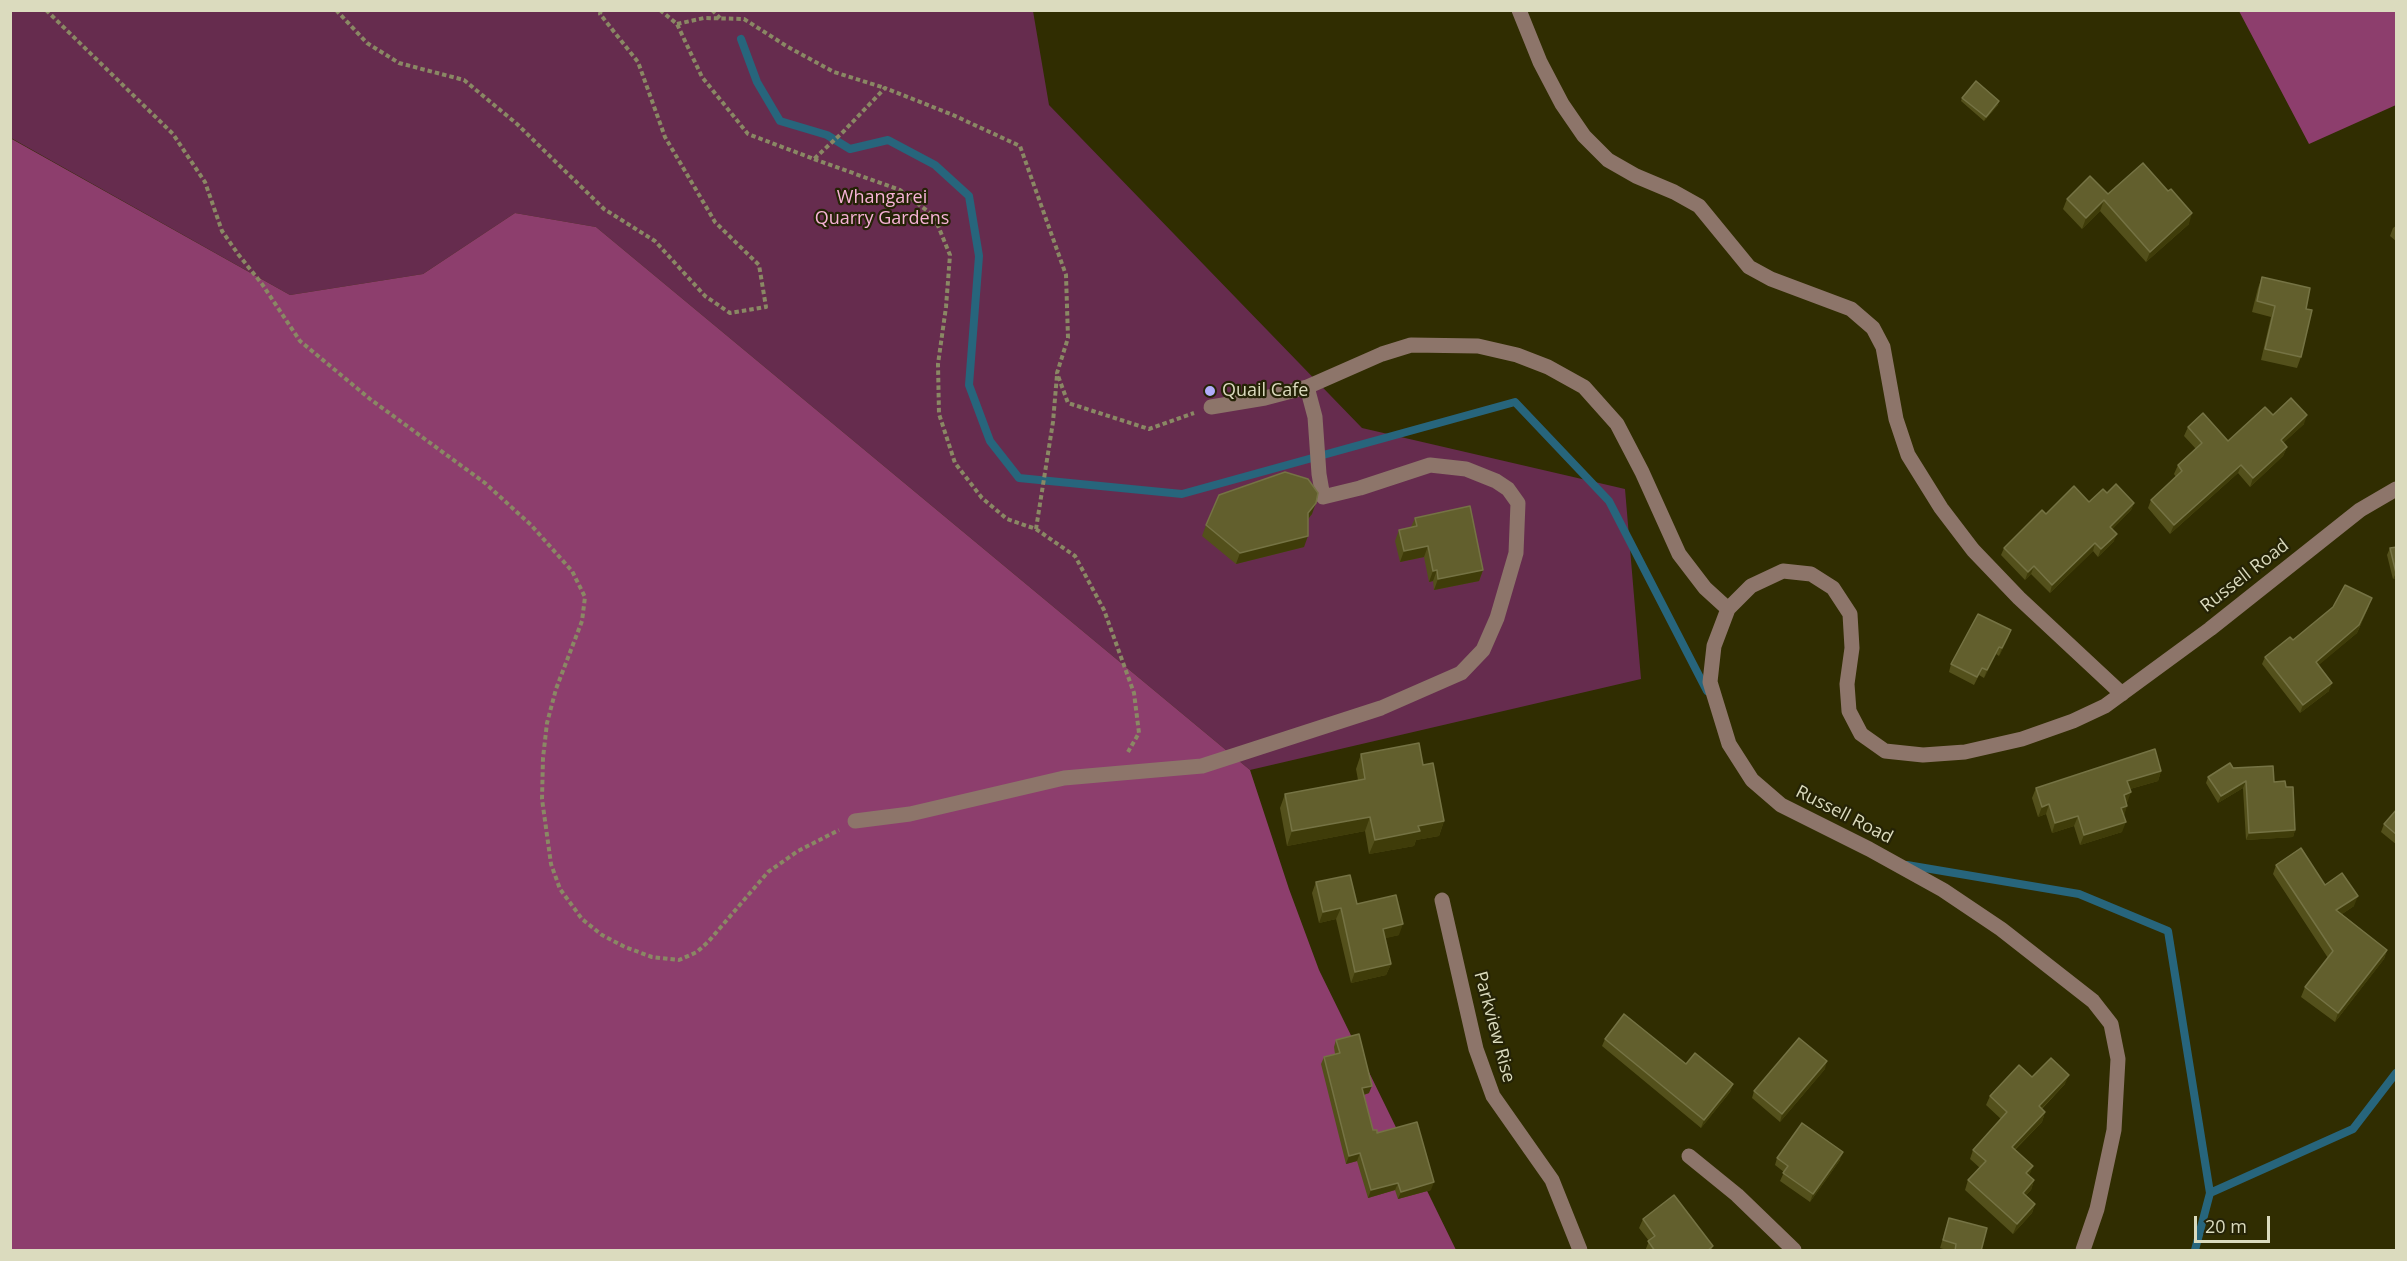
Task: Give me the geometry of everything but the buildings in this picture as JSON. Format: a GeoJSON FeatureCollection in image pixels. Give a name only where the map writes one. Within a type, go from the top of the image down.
{"type":"FeatureCollection","features":[{"type":"Feature","properties":{"kind":"street"},"geometry":{"type":"LineString","coordinates":[[1519,10],[1540,62],[1562,104],[1584,136],[1608,160],[1699,206],[1749,267],[1771,279],[1851,309],[1873,328],[1883,347],[1896,419],[1908,455],[1941,508],[1973,550],[2004,582],[2122,694]]}},
{"type":"Feature","properties":{"kind":"street"},"geometry":{"type":"LineString","coordinates":[[1211,406],[1265,398],[1307,387],[1382,354],[1411,345],[1478,346],[1517,355],[1548,367],[1584,387],[1617,424],[1642,472],[1679,554],[1705,588],[1728,609]]}},
{"type":"Feature","properties":{"kind":"street"},"geometry":{"type":"LineString","coordinates":[[855,822],[910,814],[1064,778],[1202,766],[1381,708],[1461,674],[1483,650],[1500,608],[1516,553],[1518,503],[1508,489],[1497,481],[1466,469],[1430,465],[1323,497],[1315,417],[1307,387]]}},
{"type":"Feature","properties":{"kind":"street","name":"Russell Road"},"geometry":{"type":"LineString","coordinates":[[2083,1251],[2097,1209],[2114,1131],[2118,1059],[2111,1024],[2093,1001],[2001,929],[1943,890],[1869,849],[1781,805],[1752,780],[1729,744],[1710,682],[1713,646],[1728,609],[1750,586],[1783,571],[1811,574],[1833,588],[1850,614],[1852,648],[1846,684],[1849,711],[1861,734],[1885,752],[1923,755],[1965,752],[2073,722],[2122,694],[2210,629],[2360,510],[2397,489]]}},
{"type":"Feature","properties":{"kind":"street","name":"Parkview Rise"},"geometry":{"type":"LineString","coordinates":[[1442,900],[1476,1048],[1493,1096],[1552,1180],[1580,1251]]}},
{"type":"Feature","properties":{"kind":"street"},"geometry":{"type":"LineString","coordinates":[[1689,1156],[1737,1195],[1794,1251]]}},
{"type":"Feature","properties":{"kind":"path"},"geometry":{"type":"LineString","coordinates":[[46,10],[173,134],[205,182],[222,231],[300,340],[370,399],[485,483],[531,525],[572,571],[585,597],[582,621],[556,689],[547,723],[542,799],[551,864],[560,889],[582,919],[602,935],[625,947],[652,957],[679,960],[697,952],[708,942],[768,872],[798,851],[855,822]]}},
{"type":"Feature","properties":{"kind":"path"},"geometry":{"type":"LineString","coordinates":[[336,10],[367,43],[399,63],[464,80],[517,124],[604,209],[655,241],[713,302],[729,313],[766,307],[759,266],[716,222],[665,137],[638,62],[600,14],[601,10]]}},
{"type":"Feature","properties":{"kind":"path"},"geometry":{"type":"LineString","coordinates":[[660,10],[677,24],[702,77],[748,134],[900,190],[934,216],[950,255],[938,364],[939,414],[956,463],[982,498],[1008,519],[1036,529],[1075,555],[1104,610],[1134,693],[1139,733],[1116,773]]}},
{"type":"Feature","properties":{"kind":"path"},"geometry":{"type":"LineString","coordinates":[[712,10],[720,19]]}},
{"type":"Feature","properties":{"kind":"path"},"geometry":{"type":"LineString","coordinates":[[677,24],[704,18],[744,19],[834,72],[885,88],[953,115],[1020,146],[1066,275],[1068,338],[1057,373],[1049,452],[1036,529]]}},
{"type":"Feature","properties":{"kind":"path"},"geometry":{"type":"LineString","coordinates":[[814,159],[885,88]]}},
{"type":"Feature","properties":{"kind":"path"},"geometry":{"type":"LineString","coordinates":[[1057,373],[1068,403],[1149,429],[1211,406]]}},
{"type":"Feature","properties":{"kind":"green space","name":"Whangarei Quarry Gardens"},"geometry":{"type":"Polygon","coordinates":[[[11,11],[1033,11],[1049,105],[1362,428],[1625,489],[1641,679],[1250,770],[596,227],[515,213],[423,274],[290,295],[11,138],[11,11]]]}},
{"type":"Feature","properties":{"kind":"shaded area"},"geometry":{"type":"Polygon","coordinates":[[[2239,11],[2396,11],[2396,105],[2309,144],[2239,11]]]}},
{"type":"Feature","properties":{"kind":"shaded area"},"geometry":{"type":"Polygon","coordinates":[[[10,138],[290,295],[423,274],[515,213],[596,227],[1250,770],[1289,889],[1319,970],[1456,1250],[11,1250],[10,138]]]}},
{"type":"Feature","properties":{"kind":"waterway"},"geometry":{"type":"LineString","coordinates":[[741,39],[757,82],[780,121],[827,135],[850,149],[888,140],[935,165],[969,196],[979,256],[969,385],[990,441],[1019,478],[1182,494],[1515,402],[1609,501],[1707,691]]}},
{"type":"Feature","properties":{"kind":"waterway"},"geometry":{"type":"LineString","coordinates":[[1907,865],[2079,894],[2168,931],[2210,1193],[2195,1250]]}},
{"type":"Feature","properties":{"kind":"waterway"},"geometry":{"type":"LineString","coordinates":[[2210,1193],[2353,1129],[2396,1073]]}},
{"type":"Feature","properties":{"kind":"place","name":"Quail Cafe"},"geometry":{"type":"Point","coordinates":[1210,391]}}]}
